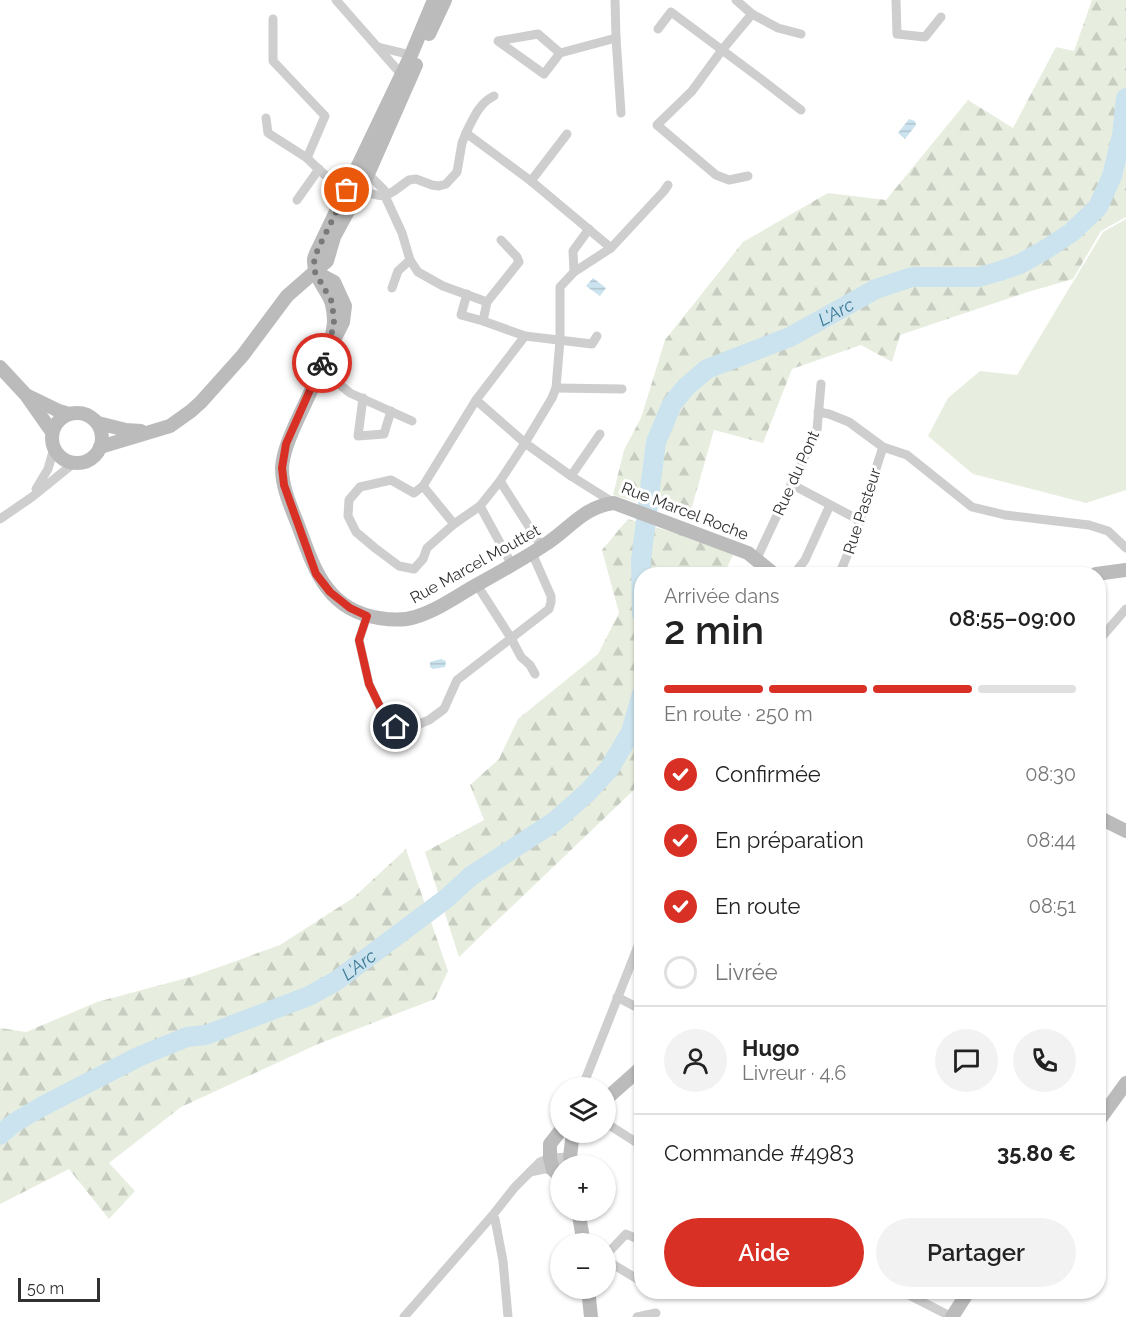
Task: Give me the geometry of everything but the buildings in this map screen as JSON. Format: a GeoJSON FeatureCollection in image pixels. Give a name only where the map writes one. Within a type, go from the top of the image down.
{"type":"FeatureCollection","features":[{"type":"Feature","properties":{"kind":"main road"},"geometry":{"type":"LineString","coordinates":[[100,447],[170,426],[191,411],[243,356],[287,296],[315,272],[314,259],[319,247],[352,192],[434,0]]}},
{"type":"Feature","properties":{"kind":"main road"},"geometry":{"type":"LineString","coordinates":[[352,192],[368,174],[445,0]]}},
{"type":"Feature","properties":{"kind":"main road","name":"Rue Marcel Mouttet"},"geometry":{"type":"LineString","coordinates":[[315,272],[332,302],[334,321],[330,343],[286,444],[282,468],[284,485],[316,574],[330,592],[350,608],[367,616],[399,620],[427,614],[537,550],[592,509],[602,504],[619,505]]}},
{"type":"Feature","properties":{"kind":"main road"},"geometry":{"type":"LineString","coordinates":[[0,367],[26,395],[52,432]]}},
{"type":"Feature","properties":{"kind":"main road"},"geometry":{"type":"LineString","coordinates":[[26,395],[69,414]]}},
{"type":"Feature","properties":{"kind":"main road"},"geometry":{"type":"LineString","coordinates":[[77,412],[92,417],[98,423],[102,439],[96,454],[90,459],[74,463],[59,455],[54,448],[51,440],[52,432],[61,418],[77,412]]}},
{"type":"Feature","properties":{"kind":"main road"},"geometry":{"type":"LineString","coordinates":[[98,423],[126,430],[149,431]]}},
{"type":"Feature","properties":{"kind":"main road","name":"Rue Marcel Roche"},"geometry":{"type":"LineString","coordinates":[[619,505],[727,544],[757,558],[767,567]]}},
{"type":"Feature","properties":{"kind":"main road"},"geometry":{"type":"LineString","coordinates":[[1106,573],[1126,570]]}},
{"type":"Feature","properties":{"kind":"main road"},"geometry":{"type":"LineString","coordinates":[[1106,821],[1126,831]]}},
{"type":"Feature","properties":{"kind":"main road"},"geometry":{"type":"LineString","coordinates":[[616,1090],[634,1074]]}},
{"type":"Feature","properties":{"kind":"main road"},"geometry":{"type":"LineString","coordinates":[[1106,1111],[1125,1086]]}},
{"type":"Feature","properties":{"kind":"main road"},"geometry":{"type":"LineString","coordinates":[[589,1299],[591,1317]]}},
{"type":"Feature","properties":{"kind":"main road"},"geometry":{"type":"LineString","coordinates":[[952,1317],[964,1299]]}},
{"type":"Feature","properties":{"kind":"street"},"geometry":{"type":"LineString","coordinates":[[336,0],[401,74]]}},
{"type":"Feature","properties":{"kind":"street"},"geometry":{"type":"LineString","coordinates":[[615,0],[621,113]]}},
{"type":"Feature","properties":{"kind":"street"},"geometry":{"type":"LineString","coordinates":[[736,0],[752,14],[778,28],[801,34]]}},
{"type":"Feature","properties":{"kind":"street"},"geometry":{"type":"LineString","coordinates":[[896,0],[897,34],[925,37],[941,17]]}},
{"type":"Feature","properties":{"kind":"street"},"geometry":{"type":"LineString","coordinates":[[658,29],[671,12],[801,110]]}},
{"type":"Feature","properties":{"kind":"street"},"geometry":{"type":"LineString","coordinates":[[748,176],[729,180],[716,175],[657,125],[692,91],[752,14]]}},
{"type":"Feature","properties":{"kind":"street"},"geometry":{"type":"LineString","coordinates":[[273,19],[273,61],[325,116],[308,158]]}},
{"type":"Feature","properties":{"kind":"street"},"geometry":{"type":"LineString","coordinates":[[560,52],[538,34],[498,41],[544,74],[560,52],[616,38]]}},
{"type":"Feature","properties":{"kind":"street"},"geometry":{"type":"LineString","coordinates":[[378,47],[411,55]]}},
{"type":"Feature","properties":{"kind":"street"},"geometry":{"type":"LineString","coordinates":[[266,118],[268,133],[308,158],[319,169],[352,192],[385,196],[409,180],[416,179],[439,186],[446,184],[455,176],[466,133],[484,103],[494,96]]}},
{"type":"Feature","properties":{"kind":"street"},"geometry":{"type":"LineString","coordinates":[[466,133],[531,182],[611,248]]}},
{"type":"Feature","properties":{"kind":"street"},"geometry":{"type":"LineString","coordinates":[[531,182],[567,134]]}},
{"type":"Feature","properties":{"kind":"street"},"geometry":{"type":"LineString","coordinates":[[297,200],[319,169]]}},
{"type":"Feature","properties":{"kind":"street"},"geometry":{"type":"LineString","coordinates":[[368,174],[384,190],[402,233],[410,260],[418,272],[443,286],[487,302]]}},
{"type":"Feature","properties":{"kind":"street"},"geometry":{"type":"LineString","coordinates":[[525,336],[476,400],[423,486],[414,493],[392,480],[360,487],[349,500],[348,516],[356,532],[399,566],[414,568],[423,560],[427,548],[454,524],[480,506],[500,481],[552,399],[556,388],[560,340],[560,287],[574,272],[611,248],[668,185]]}},
{"type":"Feature","properties":{"kind":"street"},"geometry":{"type":"LineString","coordinates":[[574,272],[573,251],[589,229]]}},
{"type":"Feature","properties":{"kind":"street"},"geometry":{"type":"LineString","coordinates":[[483,321],[487,302],[519,262],[501,240]]}},
{"type":"Feature","properties":{"kind":"street"},"geometry":{"type":"LineString","coordinates":[[392,288],[398,271],[410,260]]}},
{"type":"Feature","properties":{"kind":"street"},"geometry":{"type":"LineString","coordinates":[[467,294],[461,315],[525,336],[592,344],[597,336]]}},
{"type":"Feature","properties":{"kind":"street"},"geometry":{"type":"LineString","coordinates":[[320,368],[350,393],[412,421]]}},
{"type":"Feature","properties":{"kind":"street","name":"Rue du Pont"},"geometry":{"type":"LineString","coordinates":[[757,558],[817,430],[820,384]]}},
{"type":"Feature","properties":{"kind":"street"},"geometry":{"type":"LineString","coordinates":[[556,388],[622,389]]}},
{"type":"Feature","properties":{"kind":"street"},"geometry":{"type":"LineString","coordinates":[[363,399],[358,436],[384,434],[391,411]]}},
{"type":"Feature","properties":{"kind":"street","name":"Rue Marcel Roche"},"geometry":{"type":"LineString","coordinates":[[476,400],[525,443],[571,476],[619,505]]}},
{"type":"Feature","properties":{"kind":"street"},"geometry":{"type":"LineString","coordinates":[[818,412],[849,422],[883,447],[907,455],[972,507],[1005,515],[1089,525],[1108,531],[1126,548]]}},
{"type":"Feature","properties":{"kind":"street"},"geometry":{"type":"LineString","coordinates":[[571,476],[600,434]]}},
{"type":"Feature","properties":{"kind":"street","name":"Rue Pasteur"},"geometry":{"type":"LineString","coordinates":[[842,567],[883,447]]}},
{"type":"Feature","properties":{"kind":"street"},"geometry":{"type":"LineString","coordinates":[[32,496],[48,469],[54,448]]}},
{"type":"Feature","properties":{"kind":"street"},"geometry":{"type":"LineString","coordinates":[[0,519],[74,463]]}},
{"type":"Feature","properties":{"kind":"street"},"geometry":{"type":"LineString","coordinates":[[367,616],[359,640],[369,684],[389,721],[396,727],[405,728],[429,720],[444,710],[457,680],[549,609],[551,596],[537,550],[500,481]]}},
{"type":"Feature","properties":{"kind":"street"},"geometry":{"type":"LineString","coordinates":[[791,484],[860,520]]}},
{"type":"Feature","properties":{"kind":"street"},"geometry":{"type":"LineString","coordinates":[[423,486],[454,524]]}},
{"type":"Feature","properties":{"kind":"street"},"geometry":{"type":"LineString","coordinates":[[800,567],[805,560],[830,505]]}},
{"type":"Feature","properties":{"kind":"street"},"geometry":{"type":"LineString","coordinates":[[480,506],[512,565]]}},
{"type":"Feature","properties":{"kind":"street"},"geometry":{"type":"LineString","coordinates":[[477,585],[521,657],[530,665],[535,674]]}},
{"type":"Feature","properties":{"kind":"street"},"geometry":{"type":"LineString","coordinates":[[1106,632],[1126,609]]}},
{"type":"Feature","properties":{"kind":"street"},"geometry":{"type":"LineString","coordinates":[[586,1077],[634,956]]}},
{"type":"Feature","properties":{"kind":"street"},"geometry":{"type":"LineString","coordinates":[[617,997],[634,1006]]}},
{"type":"Feature","properties":{"kind":"street"},"geometry":{"type":"LineString","coordinates":[[616,1129],[634,1141]]}},
{"type":"Feature","properties":{"kind":"street"},"geometry":{"type":"LineString","coordinates":[[404,1317],[515,1187],[530,1172],[550,1168]]}},
{"type":"Feature","properties":{"kind":"street"},"geometry":{"type":"LineString","coordinates":[[492,1216],[495,1219],[503,1261],[508,1317]]}},
{"type":"Feature","properties":{"kind":"street"},"geometry":{"type":"LineString","coordinates":[[616,1244],[626,1234],[634,1238]]}},
{"type":"Feature","properties":{"kind":"street"},"geometry":{"type":"LineString","coordinates":[[616,1266],[634,1277]]}},
{"type":"Feature","properties":{"kind":"street"},"geometry":{"type":"LineString","coordinates":[[917,1299],[952,1317]]}},
{"type":"Feature","properties":{"kind":"street"},"geometry":{"type":"LineString","coordinates":[[637,1317],[656,1313]]}},
{"type":"Feature","properties":{"kind":"green space"},"geometry":{"type":"Polygon","coordinates":[[[1092,0],[1126,0],[1126,217],[1101,231],[1073,279],[900,335],[892,362],[861,345],[792,369],[763,443],[714,430],[689,517],[613,495],[624,450],[641,418],[665,340],[743,242],[828,193],[886,200],[968,100],[1013,128],[1056,47],[1074,51],[1092,0]]]}},
{"type":"Feature","properties":{"kind":"green space"},"geometry":{"type":"Polygon","coordinates":[[[1126,219],[1126,490],[1086,503],[973,474],[928,436],[948,398],[980,371],[1017,375],[1103,232],[1126,219]]]}},
{"type":"Feature","properties":{"kind":"green space"},"geometry":{"type":"Polygon","coordinates":[[[628,519],[735,551],[727,567],[634,567],[634,790],[459,957],[425,852],[484,820],[470,785],[499,759],[518,719],[598,654],[619,613],[602,550],[628,519]]]}},
{"type":"Feature","properties":{"kind":"green space"},"geometry":{"type":"Polygon","coordinates":[[[406,849],[448,971],[435,999],[318,1044],[181,1107],[109,1163],[135,1191],[109,1219],[69,1169],[0,1204],[0,1028],[26,1032],[97,1002],[194,976],[280,945],[353,898],[406,849]]]}},
{"type":"Feature","properties":{"kind":"water"},"geometry":{"type":"Polygon","coordinates":[[[909,119],[915,121],[916,125],[905,139],[898,133],[909,119]]]}},
{"type":"Feature","properties":{"kind":"water"},"geometry":{"type":"Polygon","coordinates":[[[593,278],[606,288],[600,296],[586,286],[593,278]]]}},
{"type":"Feature","properties":{"kind":"water"},"geometry":{"type":"Polygon","coordinates":[[[441,659],[446,661],[445,667],[433,669],[430,667],[430,662],[441,659]]]}},
{"type":"Feature","properties":{"kind":"waterway","name":"L'Arc"},"geometry":{"type":"LineString","coordinates":[[641,567],[656,442],[672,404],[686,387],[707,369],[790,337],[876,289],[912,277],[979,277],[1020,264],[1048,248],[1072,232],[1098,207],[1112,176],[1122,135],[1126,98]]}},
{"type":"Feature","properties":{"kind":"waterway","name":"L'Arc"},"geometry":{"type":"LineString","coordinates":[[0,1135],[14,1123],[41,1107],[138,1057],[187,1037],[206,1035],[309,996],[336,981],[447,898],[471,876],[554,822],[588,792],[609,769],[631,732],[634,722]]}},
{"type":"Feature","properties":{"kind":"way so far"},"geometry":{"type":"LineString","coordinates":[[322,363],[330,343],[334,321],[332,302],[315,272],[314,259],[347,190]]}},
{"type":"Feature","properties":{"kind":"route"},"geometry":{"type":"LineString","coordinates":[[322,363],[286,444],[282,468],[284,485],[316,574],[330,592],[350,608],[367,616],[359,640],[369,684],[382,711],[396,727]]}}]}
